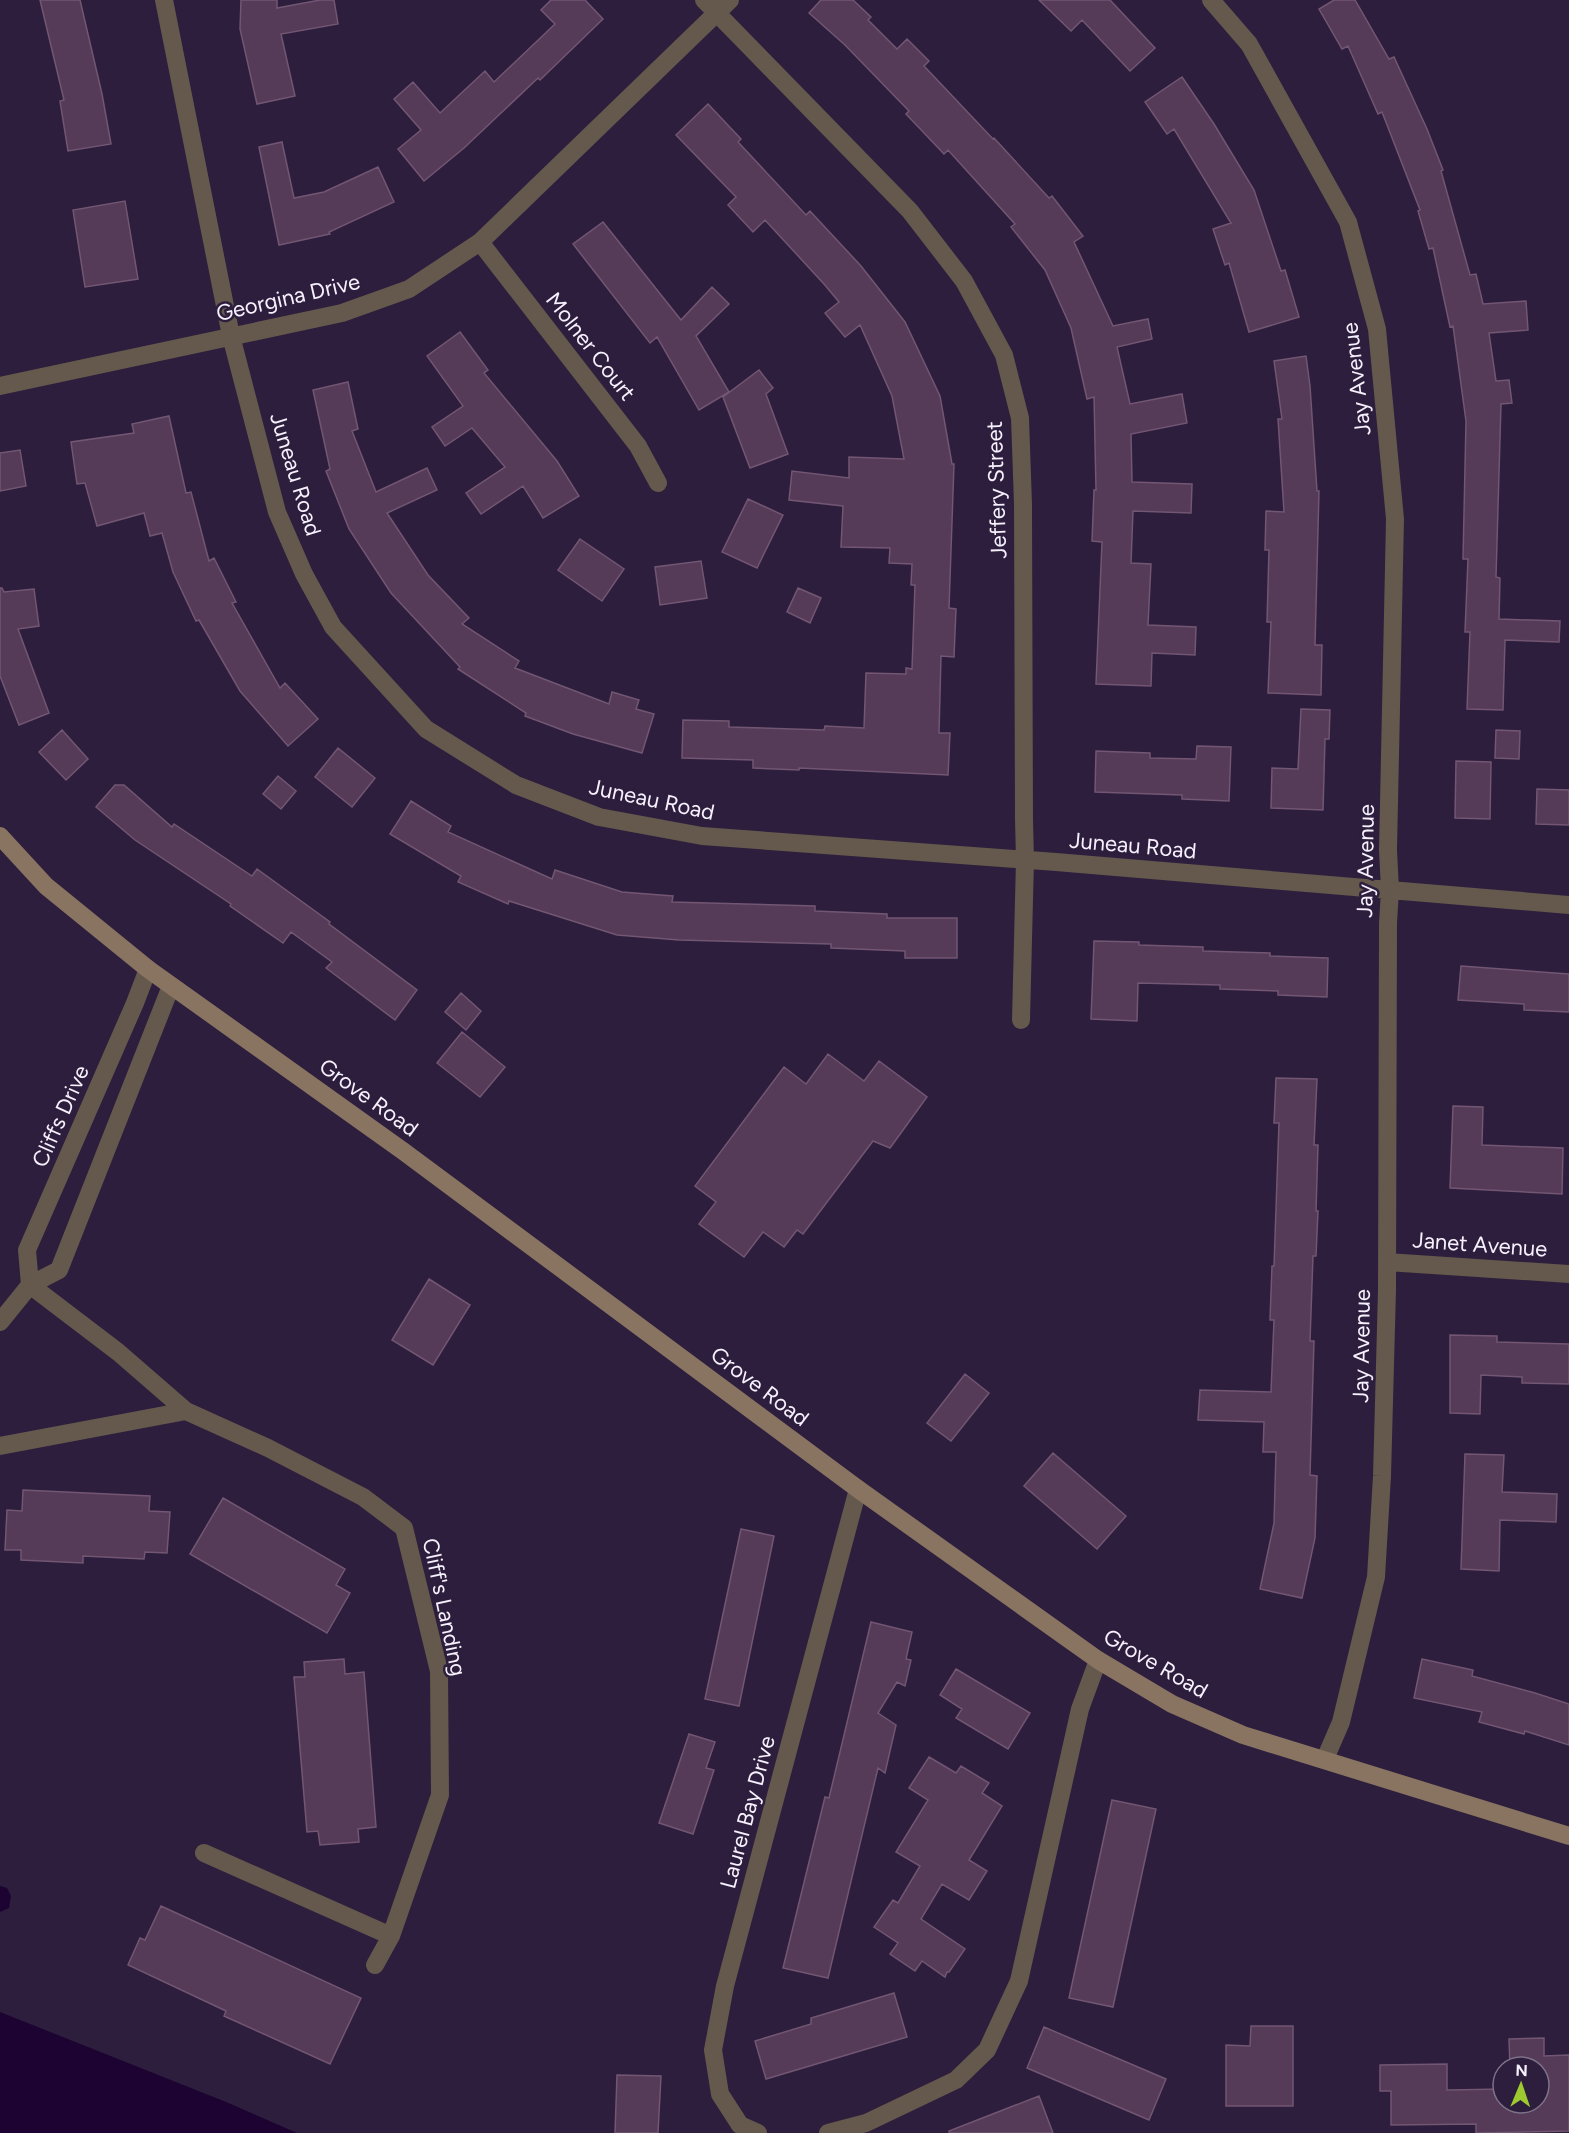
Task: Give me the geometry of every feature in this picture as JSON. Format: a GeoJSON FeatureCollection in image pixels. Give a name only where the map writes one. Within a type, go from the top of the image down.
{"type":"FeatureCollection","features":[{"type":"Feature","properties":{"kind":"main road","name":"Grove Road"},"geometry":{"type":"LineString","coordinates":[[0,836],[46,886],[148,969],[403,1151],[858,1489],[1098,1660],[1182,1708],[1243,1735],[1569,1836]]}},
{"type":"Feature","properties":{"kind":"street","name":"Juneau Road"},"geometry":{"type":"LineString","coordinates":[[164,0],[231,336],[277,512],[304,574],[333,627],[426,729],[516,785],[599,817],[702,836],[1569,905]]}},
{"type":"Feature","properties":{"kind":"street","name":"Georgina Drive"},"geometry":{"type":"LineString","coordinates":[[0,386],[342,314],[409,289],[480,242],[691,39],[710,6],[730,0]]}},
{"type":"Feature","properties":{"kind":"street","name":"Jay Avenue"},"geometry":{"type":"LineString","coordinates":[[1210,0],[1248,44],[1348,222],[1377,329],[1395,519],[1388,850],[1390,890],[1387,1262],[1382,1476],[1376,1577],[1341,1722],[1325,1759]]}},
{"type":"Feature","properties":{"kind":"street","name":"Jeffery Street"},"geometry":{"type":"LineString","coordinates":[[710,6],[910,211],[964,280],[1004,356],[1020,418],[1023,504],[1025,860],[1021,1020]]}},
{"type":"Feature","properties":{"kind":"street","name":"Molner Court"},"geometry":{"type":"LineString","coordinates":[[480,242],[638,446],[658,483]]}},
{"type":"Feature","properties":{"kind":"street","name":"Cliffs Drive"},"geometry":{"type":"LineString","coordinates":[[30,1285],[27,1250],[148,969]]}},
{"type":"Feature","properties":{"kind":"street"},"geometry":{"type":"LineString","coordinates":[[0,1322],[30,1285],[59,1270],[171,986]]}},
{"type":"Feature","properties":{"kind":"street","name":"Janet Avenue"},"geometry":{"type":"LineString","coordinates":[[1387,1262],[1569,1274]]}},
{"type":"Feature","properties":{"kind":"street","name":"Cliff's Landing"},"geometry":{"type":"LineString","coordinates":[[30,1285],[118,1352],[186,1412],[268,1449],[363,1497],[404,1528],[439,1671],[440,1795],[391,1936],[375,1965]]}},
{"type":"Feature","properties":{"kind":"street"},"geometry":{"type":"LineString","coordinates":[[0,1446],[186,1412]]}},
{"type":"Feature","properties":{"kind":"street","name":"Laurel Bay Drive"},"geometry":{"type":"LineString","coordinates":[[758,2133],[740,2125],[720,2094],[713,2050],[728,1974],[858,1489]]}},
{"type":"Feature","properties":{"kind":"street"},"geometry":{"type":"LineString","coordinates":[[828,2133],[866,2123],[956,2080],[987,2050],[1019,1981],[1080,1709],[1098,1660]]}},
{"type":"Feature","properties":{"kind":"street"},"geometry":{"type":"LineString","coordinates":[[204,1853],[391,1936]]}},
{"type":"Feature","properties":{"kind":"shaded area"},"geometry":{"type":"Polygon","coordinates":[[[0,1886],[7,1888],[11,1896],[9,1908],[0,1912],[0,1886]]]}},
{"type":"Feature","properties":{"kind":"shaded area"},"geometry":{"type":"Polygon","coordinates":[[[0,2012],[226,2102],[297,2133],[0,2133],[0,2012]]]}},
{"type":"Feature","properties":{"kind":"building"},"geometry":{"type":"Polygon","coordinates":[[[40,0],[80,0],[111,144],[68,151],[60,101],[64,100],[40,0]]]}},
{"type":"Feature","properties":{"kind":"building"},"geometry":{"type":"Polygon","coordinates":[[[241,0],[277,0],[277,8],[320,0],[334,0],[338,24],[281,34],[295,96],[257,104],[240,29],[241,0]]]}},
{"type":"Feature","properties":{"kind":"building"},"geometry":{"type":"Polygon","coordinates":[[[551,0],[585,0],[603,19],[540,80],[538,78],[464,148],[424,181],[398,149],[421,130],[394,99],[413,82],[440,113],[485,71],[494,82],[555,24],[541,10],[551,0]]]}},
{"type":"Feature","properties":{"kind":"building"},"geometry":{"type":"Polygon","coordinates":[[[821,0],[853,0],[871,17],[868,20],[897,49],[907,39],[929,61],[924,66],[1049,198],[1052,196],[1083,236],[1074,242],[1113,326],[1148,319],[1152,339],[1117,347],[1130,404],[1182,394],[1187,423],[1131,434],[1132,482],[1192,484],[1191,513],[1133,511],[1131,563],[1151,564],[1148,625],[1196,627],[1195,655],[1152,653],[1151,686],[1096,684],[1102,542],[1092,541],[1094,490],[1096,490],[1094,397],[1087,399],[1071,328],[1045,270],[1011,227],[1015,224],[948,150],[944,154],[906,114],[909,111],[845,45],[809,13],[821,0]]]}},
{"type":"Feature","properties":{"kind":"building"},"geometry":{"type":"Polygon","coordinates":[[[1039,0],[1110,0],[1155,48],[1130,71],[1082,20],[1071,31],[1039,0]]]}},
{"type":"Feature","properties":{"kind":"building"},"geometry":{"type":"Polygon","coordinates":[[[1334,0],[1355,0],[1389,59],[1394,57],[1443,170],[1441,171],[1470,275],[1476,274],[1483,304],[1526,301],[1528,330],[1489,333],[1496,381],[1509,380],[1512,403],[1501,404],[1496,577],[1500,578],[1499,619],[1560,621],[1559,642],[1505,640],[1503,710],[1467,709],[1470,632],[1465,632],[1468,559],[1463,559],[1466,421],[1453,326],[1450,327],[1433,248],[1429,249],[1418,211],[1420,210],[1382,112],[1378,114],[1348,46],[1342,49],[1319,9],[1334,0]]]}},
{"type":"Feature","properties":{"kind":"building"},"geometry":{"type":"Polygon","coordinates":[[[1182,77],[1254,190],[1281,271],[1285,270],[1299,317],[1249,332],[1229,263],[1225,265],[1213,229],[1231,223],[1174,129],[1167,134],[1145,102],[1182,77]]]}},
{"type":"Feature","properties":{"kind":"building"},"geometry":{"type":"Polygon","coordinates":[[[708,104],[741,139],[738,142],[806,215],[810,211],[861,266],[905,322],[940,396],[952,464],[954,464],[949,608],[956,609],[954,657],[941,656],[939,733],[950,733],[948,775],[753,768],[753,760],[682,758],[683,720],[729,721],[729,727],[824,730],[825,726],[864,728],[866,673],[906,674],[906,668],[912,669],[915,585],[911,585],[912,564],[889,563],[890,548],[841,547],[843,506],[789,500],[792,471],[849,478],[849,457],[904,459],[892,396],[860,325],[845,337],[825,313],[839,302],[824,284],[765,220],[753,232],[728,205],[736,197],[676,135],[708,104]]]}},
{"type":"Feature","properties":{"kind":"building"},"geometry":{"type":"Polygon","coordinates":[[[282,142],[294,198],[324,192],[378,167],[394,202],[329,232],[330,234],[279,245],[259,147],[282,142]]]}},
{"type":"Feature","properties":{"kind":"building"},"geometry":{"type":"Polygon","coordinates":[[[125,201],[138,279],[85,287],[73,210],[125,201]]]}},
{"type":"Feature","properties":{"kind":"building"},"geometry":{"type":"Polygon","coordinates":[[[603,222],[681,320],[712,287],[729,304],[696,336],[729,392],[699,410],[657,337],[650,343],[573,244],[603,222]]]}},
{"type":"Feature","properties":{"kind":"building"},"geometry":{"type":"Polygon","coordinates":[[[460,332],[488,370],[484,373],[557,461],[579,496],[543,518],[523,486],[481,514],[466,493],[505,467],[472,428],[445,446],[432,427],[463,406],[427,356],[460,332]]]}},
{"type":"Feature","properties":{"kind":"building"},"geometry":{"type":"Polygon","coordinates":[[[1306,356],[1317,491],[1319,491],[1315,645],[1322,645],[1321,695],[1268,693],[1271,622],[1267,622],[1269,550],[1265,550],[1266,511],[1284,512],[1278,419],[1282,419],[1274,361],[1306,356]]]}},
{"type":"Feature","properties":{"kind":"building"},"geometry":{"type":"Polygon","coordinates":[[[759,370],[773,388],[766,394],[788,454],[750,468],[723,397],[759,370]]]}},
{"type":"Feature","properties":{"kind":"building"},"geometry":{"type":"Polygon","coordinates":[[[348,382],[358,429],[352,431],[376,492],[427,468],[437,490],[387,513],[428,575],[469,618],[462,624],[519,661],[515,668],[609,704],[612,692],[639,700],[636,709],[654,714],[642,753],[573,734],[525,716],[526,713],[458,669],[460,667],[391,593],[349,529],[326,471],[330,469],[313,390],[348,382]]]}},
{"type":"Feature","properties":{"kind":"building"},"geometry":{"type":"Polygon","coordinates":[[[169,416],[186,493],[191,492],[209,561],[214,558],[236,602],[232,603],[280,688],[285,683],[318,719],[288,746],[240,691],[199,620],[196,621],[173,572],[162,533],[150,536],[144,513],[97,526],[85,483],[77,484],[71,442],[134,433],[132,424],[169,416]]]}},
{"type":"Feature","properties":{"kind":"building"},"geometry":{"type":"Polygon","coordinates":[[[20,450],[26,486],[0,491],[0,453],[20,450]]]}},
{"type":"Feature","properties":{"kind":"building"},"geometry":{"type":"Polygon","coordinates":[[[748,499],[783,515],[757,568],[722,552],[748,499]]]}},
{"type":"Feature","properties":{"kind":"building"},"geometry":{"type":"Polygon","coordinates":[[[580,539],[624,569],[602,601],[558,570],[580,539]]]}},
{"type":"Feature","properties":{"kind":"building"},"geometry":{"type":"Polygon","coordinates":[[[701,561],[707,598],[660,605],[655,567],[701,561]]]}},
{"type":"Feature","properties":{"kind":"building"},"geometry":{"type":"Polygon","coordinates":[[[0,588],[4,592],[34,589],[39,626],[18,629],[49,713],[19,725],[0,676],[0,588]]]}},
{"type":"Feature","properties":{"kind":"building"},"geometry":{"type":"Polygon","coordinates":[[[798,588],[821,598],[810,623],[787,612],[798,588]]]}},
{"type":"Feature","properties":{"kind":"building"},"geometry":{"type":"Polygon","coordinates":[[[1301,709],[1330,710],[1329,739],[1325,739],[1323,810],[1271,808],[1272,768],[1298,769],[1301,709]]]}},
{"type":"Feature","properties":{"kind":"building"},"geometry":{"type":"Polygon","coordinates":[[[62,730],[88,759],[66,780],[39,752],[62,730]]]}},
{"type":"Feature","properties":{"kind":"building"},"geometry":{"type":"Polygon","coordinates":[[[1496,730],[1520,731],[1519,759],[1495,758],[1496,730]]]}},
{"type":"Feature","properties":{"kind":"building"},"geometry":{"type":"Polygon","coordinates":[[[1197,746],[1231,747],[1229,801],[1182,799],[1182,795],[1095,792],[1096,751],[1150,753],[1150,758],[1196,759],[1197,746]]]}},
{"type":"Feature","properties":{"kind":"building"},"geometry":{"type":"Polygon","coordinates":[[[338,748],[375,778],[352,807],[315,777],[338,748]]]}},
{"type":"Feature","properties":{"kind":"building"},"geometry":{"type":"Polygon","coordinates":[[[1456,761],[1491,762],[1490,819],[1455,818],[1456,761]]]}},
{"type":"Feature","properties":{"kind":"building"},"geometry":{"type":"Polygon","coordinates":[[[278,776],[296,791],[281,809],[263,794],[278,776]]]}},
{"type":"Feature","properties":{"kind":"building"},"geometry":{"type":"Polygon","coordinates":[[[115,785],[124,785],[172,827],[174,824],[252,876],[257,869],[417,990],[395,1020],[326,968],[332,962],[291,932],[283,943],[230,906],[231,904],[135,840],[96,807],[115,785]]]}},
{"type":"Feature","properties":{"kind":"building"},"geometry":{"type":"Polygon","coordinates":[[[1537,789],[1569,790],[1569,825],[1536,824],[1537,789]]]}},
{"type":"Feature","properties":{"kind":"building"},"geometry":{"type":"Polygon","coordinates":[[[411,801],[451,826],[448,832],[552,879],[555,870],[622,892],[673,896],[672,902],[815,906],[815,911],[887,914],[887,918],[957,918],[957,958],[905,958],[905,951],[831,948],[831,944],[679,940],[617,935],[509,901],[508,904],[458,882],[461,876],[390,834],[411,801]]]}},
{"type":"Feature","properties":{"kind":"building"},"geometry":{"type":"Polygon","coordinates":[[[1094,941],[1139,942],[1139,945],[1203,947],[1203,951],[1328,958],[1327,997],[1278,995],[1278,991],[1220,989],[1220,985],[1138,983],[1137,1021],[1091,1019],[1094,941]]]}},
{"type":"Feature","properties":{"kind":"building"},"geometry":{"type":"Polygon","coordinates":[[[1461,966],[1569,974],[1569,1012],[1524,1010],[1524,1004],[1458,1000],[1461,966]]]}},
{"type":"Feature","properties":{"kind":"building"},"geometry":{"type":"Polygon","coordinates":[[[461,993],[481,1011],[466,1030],[445,1012],[461,993]]]}},
{"type":"Feature","properties":{"kind":"building"},"geometry":{"type":"Polygon","coordinates":[[[462,1032],[505,1067],[480,1097],[437,1063],[462,1032]]]}},
{"type":"Feature","properties":{"kind":"building"},"geometry":{"type":"Polygon","coordinates":[[[828,1054],[864,1081],[879,1061],[927,1097],[890,1148],[873,1141],[803,1234],[797,1230],[784,1247],[763,1232],[744,1257],[699,1224],[716,1202],[695,1186],[784,1067],[806,1084],[828,1054]]]}},
{"type":"Feature","properties":{"kind":"building"},"geometry":{"type":"Polygon","coordinates":[[[1276,1078],[1317,1079],[1314,1145],[1318,1145],[1316,1211],[1318,1211],[1316,1256],[1313,1256],[1310,1341],[1314,1341],[1310,1475],[1317,1476],[1315,1538],[1302,1598],[1260,1589],[1274,1523],[1276,1452],[1263,1452],[1264,1422],[1198,1420],[1200,1390],[1271,1392],[1274,1320],[1270,1320],[1279,1123],[1274,1123],[1276,1078]]]}},
{"type":"Feature","properties":{"kind":"building"},"geometry":{"type":"Polygon","coordinates":[[[1453,1106],[1483,1107],[1482,1145],[1563,1148],[1562,1194],[1450,1188],[1453,1106]]]}},
{"type":"Feature","properties":{"kind":"building"},"geometry":{"type":"Polygon","coordinates":[[[429,1279],[470,1305],[433,1365],[392,1340],[429,1279]]]}},
{"type":"Feature","properties":{"kind":"building"},"geometry":{"type":"Polygon","coordinates":[[[1450,1335],[1497,1336],[1497,1342],[1569,1344],[1569,1384],[1522,1383],[1522,1377],[1481,1375],[1480,1414],[1450,1413],[1450,1335]]]}},
{"type":"Feature","properties":{"kind":"building"},"geometry":{"type":"Polygon","coordinates":[[[965,1374],[989,1393],[951,1441],[927,1423],[965,1374]]]}},
{"type":"Feature","properties":{"kind":"building"},"geometry":{"type":"Polygon","coordinates":[[[1053,1453],[1126,1516],[1097,1549],[1024,1486],[1053,1453]]]}},
{"type":"Feature","properties":{"kind":"building"},"geometry":{"type":"Polygon","coordinates":[[[1465,1454],[1504,1455],[1502,1492],[1557,1494],[1556,1522],[1500,1520],[1499,1571],[1461,1569],[1465,1454]]]}},
{"type":"Feature","properties":{"kind":"building"},"geometry":{"type":"Polygon","coordinates":[[[23,1490],[150,1496],[149,1511],[170,1512],[167,1553],[145,1552],[144,1559],[83,1556],[83,1563],[21,1560],[21,1550],[5,1550],[7,1510],[22,1511],[23,1490]]]}},
{"type":"Feature","properties":{"kind":"building"},"geometry":{"type":"Polygon","coordinates":[[[223,1498],[345,1569],[336,1585],[350,1593],[327,1633],[190,1554],[223,1498]]]}},
{"type":"Feature","properties":{"kind":"building"},"geometry":{"type":"Polygon","coordinates":[[[741,1529],[774,1536],[739,1706],[705,1699],[741,1529]]]}},
{"type":"Feature","properties":{"kind":"building"},"geometry":{"type":"Polygon","coordinates":[[[871,1622],[912,1632],[906,1659],[911,1660],[905,1686],[897,1682],[878,1713],[896,1725],[885,1773],[878,1768],[828,1978],[783,1968],[825,1797],[829,1798],[871,1622]]]}},
{"type":"Feature","properties":{"kind":"building"},"geometry":{"type":"Polygon","coordinates":[[[344,1659],[345,1674],[364,1672],[376,1827],[358,1829],[359,1842],[320,1845],[318,1831],[307,1832],[294,1677],[305,1677],[304,1662],[344,1659]]]}},
{"type":"Feature","properties":{"kind":"building"},"geometry":{"type":"Polygon","coordinates":[[[1422,1659],[1473,1670],[1472,1676],[1569,1704],[1569,1745],[1525,1731],[1524,1734],[1479,1722],[1482,1712],[1414,1698],[1422,1659]]]}},
{"type":"Feature","properties":{"kind":"building"},"geometry":{"type":"Polygon","coordinates":[[[956,1669],[1030,1713],[1008,1749],[956,1718],[962,1709],[940,1695],[956,1669]]]}},
{"type":"Feature","properties":{"kind":"building"},"geometry":{"type":"Polygon","coordinates":[[[689,1734],[715,1742],[706,1768],[714,1770],[693,1834],[659,1823],[689,1734]]]}},
{"type":"Feature","properties":{"kind":"building"},"geometry":{"type":"Polygon","coordinates":[[[929,1757],[956,1773],[961,1766],[989,1783],[982,1793],[1002,1806],[969,1860],[987,1871],[969,1900],[942,1884],[921,1919],[965,1949],[945,1977],[922,1961],[915,1971],[890,1954],[898,1943],[874,1927],[893,1900],[898,1903],[920,1866],[896,1852],[928,1800],[909,1788],[929,1757]]]}},
{"type":"Feature","properties":{"kind":"building"},"geometry":{"type":"Polygon","coordinates":[[[1112,1800],[1156,1809],[1113,2007],[1069,1998],[1112,1800]]]}},
{"type":"Feature","properties":{"kind":"building"},"geometry":{"type":"Polygon","coordinates":[[[161,1906],[361,1998],[330,2064],[224,2016],[226,2011],[128,1965],[140,1938],[145,1940],[161,1906]]]}},
{"type":"Feature","properties":{"kind":"building"},"geometry":{"type":"Polygon","coordinates":[[[894,1993],[907,2037],[766,2079],[755,2041],[811,2024],[811,2018],[894,1993]]]}},
{"type":"Feature","properties":{"kind":"building"},"geometry":{"type":"Polygon","coordinates":[[[1251,2026],[1293,2026],[1293,2106],[1226,2106],[1226,2045],[1250,2046],[1251,2026]]]}},
{"type":"Feature","properties":{"kind":"building"},"geometry":{"type":"Polygon","coordinates":[[[1044,2027],[1166,2079],[1149,2120],[1027,2068],[1044,2027]]]}},
{"type":"Feature","properties":{"kind":"building"},"geometry":{"type":"Polygon","coordinates":[[[1544,2038],[1544,2055],[1510,2055],[1509,2039],[1544,2038]]]}},
{"type":"Feature","properties":{"kind":"building"},"geometry":{"type":"Polygon","coordinates":[[[1569,2055],[1569,2131],[1476,2133],[1476,2124],[1391,2125],[1391,2091],[1380,2091],[1380,2065],[1447,2064],[1447,2090],[1491,2089],[1491,2115],[1551,2115],[1551,2056],[1569,2055]]]}},
{"type":"Feature","properties":{"kind":"building"},"geometry":{"type":"Polygon","coordinates":[[[617,2075],[661,2076],[658,2133],[615,2133],[617,2075]]]}},
{"type":"Feature","properties":{"kind":"building"},"geometry":{"type":"Polygon","coordinates":[[[1039,2096],[1053,2133],[949,2133],[949,2131],[1039,2096]]]}}]}
